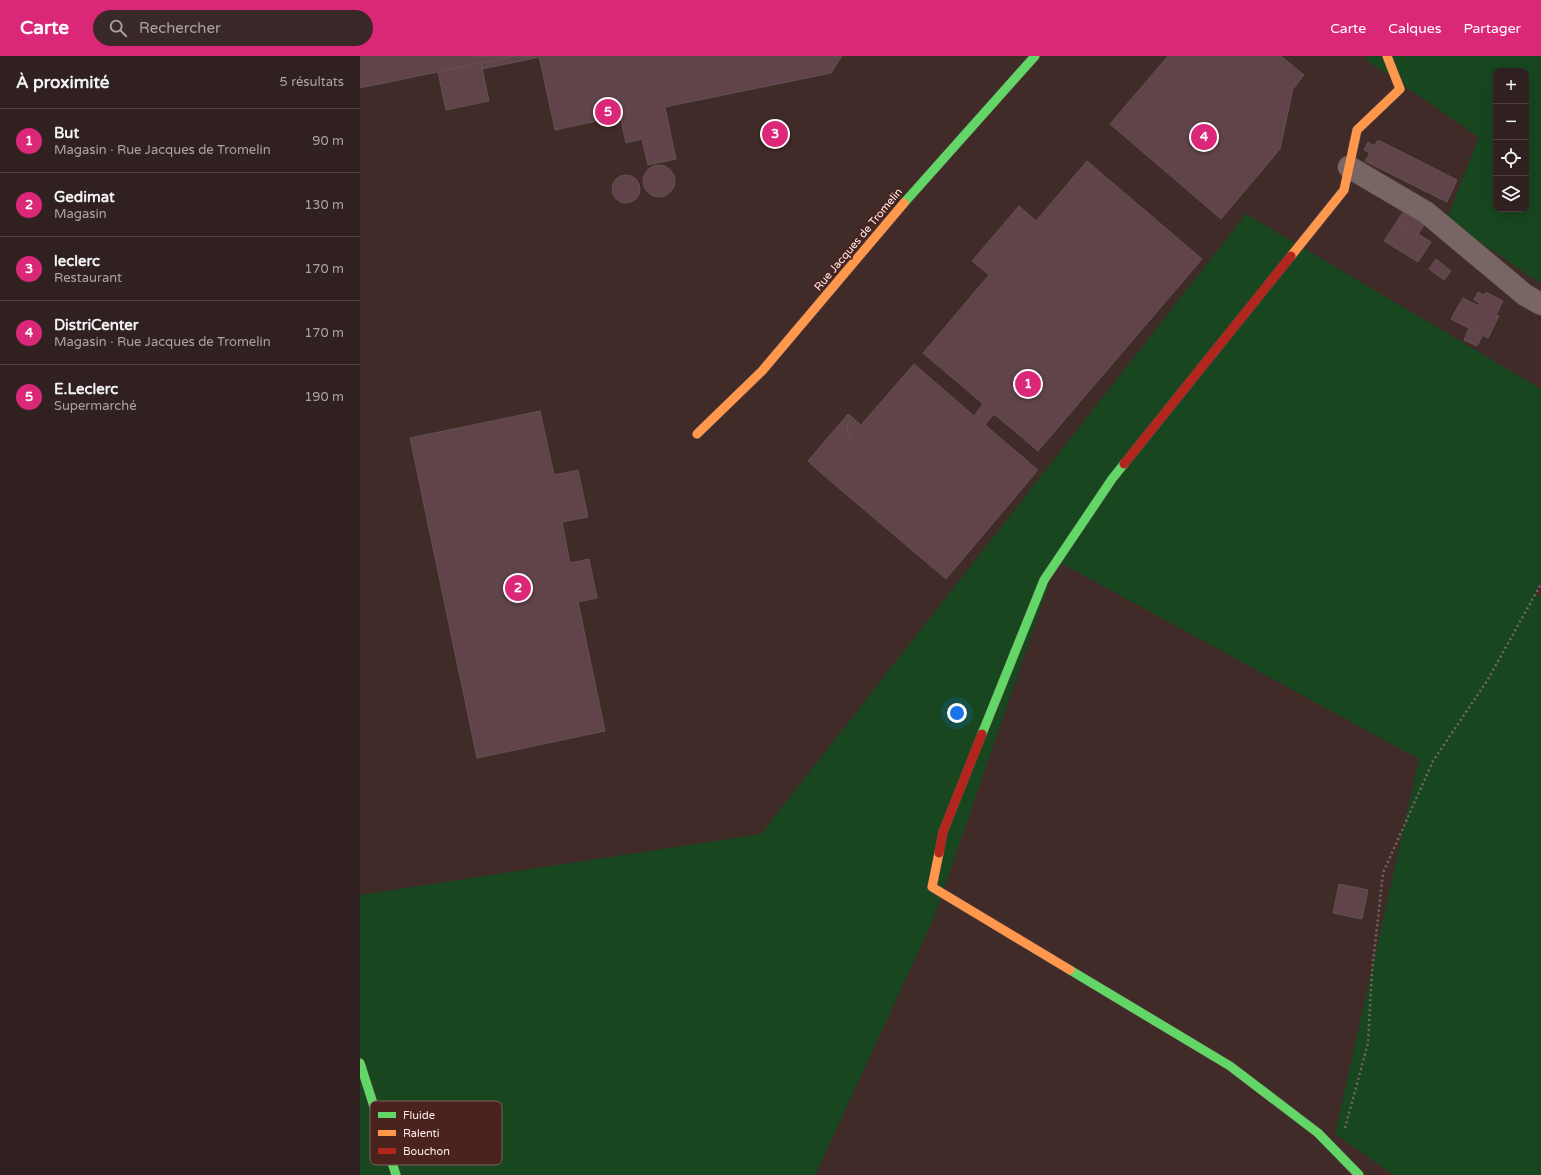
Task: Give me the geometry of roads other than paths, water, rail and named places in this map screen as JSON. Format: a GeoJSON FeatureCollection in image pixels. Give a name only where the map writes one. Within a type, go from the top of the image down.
{"type":"FeatureCollection","features":[{"type":"Feature","properties":{"kind":"street","name":"Rue Jacques de Tromelin"},"geometry":{"type":"LineString","coordinates":[[697,434],[762,371],[934,168],[1035,56]]}},
{"type":"Feature","properties":{"kind":"street"},"geometry":{"type":"LineString","coordinates":[[1359,1175],[1318,1133],[1230,1066],[932,887],[943,832],[1044,580],[1112,479],[1344,190],[1357,130],[1400,88],[1387,56]]}},
{"type":"Feature","properties":{"kind":"street"},"geometry":{"type":"LineString","coordinates":[[1349,167],[1427,213],[1524,295],[1541,304]]}},
{"type":"Feature","properties":{"kind":"street"},"geometry":{"type":"LineString","coordinates":[[360,1063],[372,1101]]}},
{"type":"Feature","properties":{"kind":"street"},"geometry":{"type":"LineString","coordinates":[[393,1165],[396,1175]]}},
{"type":"Feature","properties":{"kind":"place","name":"E.Leclerc"},"geometry":{"type":"Point","coordinates":[608,112]}},
{"type":"Feature","properties":{"kind":"place","name":"leclerc"},"geometry":{"type":"Point","coordinates":[775,134]}},
{"type":"Feature","properties":{"kind":"place","name":"DistriCenter"},"geometry":{"type":"Point","coordinates":[1204,137]}},
{"type":"Feature","properties":{"kind":"place","name":"But"},"geometry":{"type":"Point","coordinates":[1028,384]}},
{"type":"Feature","properties":{"kind":"place","name":"Gedimat"},"geometry":{"type":"Point","coordinates":[518,588]}}]}
